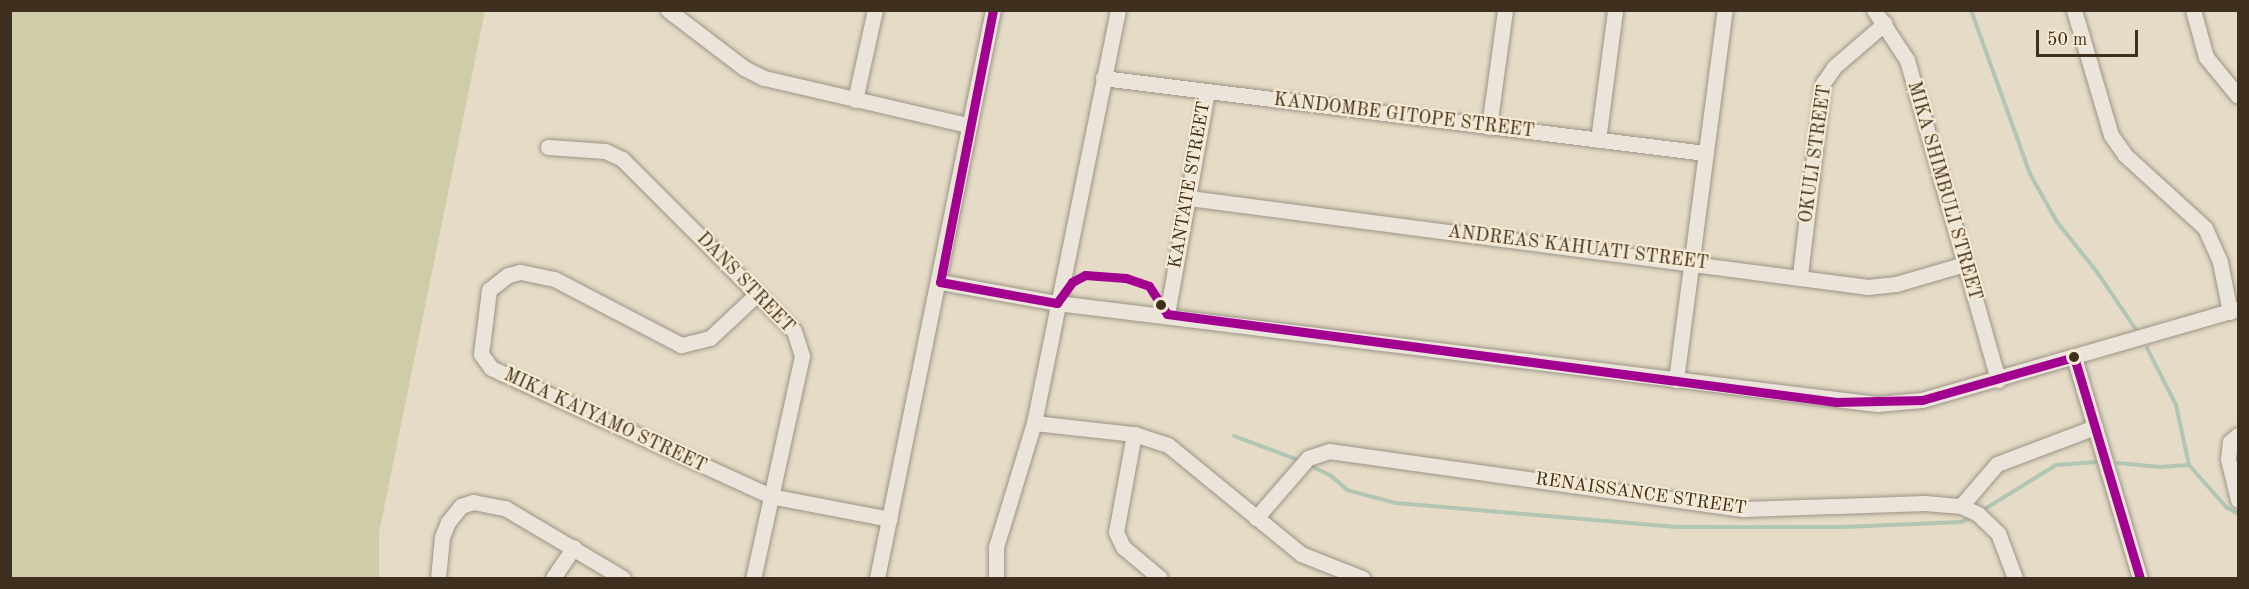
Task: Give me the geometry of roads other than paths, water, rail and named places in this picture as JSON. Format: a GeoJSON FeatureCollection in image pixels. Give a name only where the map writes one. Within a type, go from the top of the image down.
{"type":"FeatureCollection","features":[{"type":"Feature","properties":{"kind":"street"},"geometry":{"type":"LineString","coordinates":[[668,10],[753,74],[968,125]]}},
{"type":"Feature","properties":{"kind":"street"},"geometry":{"type":"LineString","coordinates":[[855,100],[875,10]]}},
{"type":"Feature","properties":{"kind":"street"},"geometry":{"type":"LineString","coordinates":[[877,579],[940,282],[968,125],[993,10]]}},
{"type":"Feature","properties":{"kind":"street"},"geometry":{"type":"LineString","coordinates":[[996,579],[996,547],[1034,423],[1118,10]]}},
{"type":"Feature","properties":{"kind":"street"},"geometry":{"type":"LineString","coordinates":[[1489,127],[1505,10]]}},
{"type":"Feature","properties":{"kind":"street"},"geometry":{"type":"LineString","coordinates":[[1598,140],[1615,10]]}},
{"type":"Feature","properties":{"kind":"street"},"geometry":{"type":"LineString","coordinates":[[1676,380],[1725,10]]}},
{"type":"Feature","properties":{"kind":"street","name":"MIKA SHIMBULI STREET"},"geometry":{"type":"LineString","coordinates":[[1874,10],[1885,23],[1907,60],[1998,380]]}},
{"type":"Feature","properties":{"kind":"street"},"geometry":{"type":"LineString","coordinates":[[940,282],[1057,303],[1167,314],[1676,380],[1877,404],[1922,400],[1998,380],[2234,310],[2220,262],[2205,228],[2125,155],[2111,135],[2074,10]]}},
{"type":"Feature","properties":{"kind":"street"},"geometry":{"type":"LineString","coordinates":[[2193,10],[2206,57],[2238,96]]}},
{"type":"Feature","properties":{"kind":"street","name":"OKULI STREET"},"geometry":{"type":"LineString","coordinates":[[1800,275],[1823,82],[1834,67],[1885,23]]}},
{"type":"Feature","properties":{"kind":"street"},"geometry":{"type":"LineString","coordinates":[[2223,80],[2238,75]]}},
{"type":"Feature","properties":{"kind":"street","name":"KANDOMBE GITOPE STREET"},"geometry":{"type":"LineString","coordinates":[[1103,78],[1705,153]]}},
{"type":"Feature","properties":{"kind":"street","name":"KANTATE STREET"},"geometry":{"type":"LineString","coordinates":[[1167,314],[1207,92]]}},
{"type":"Feature","properties":{"kind":"street","name":"DANS STREET"},"geometry":{"type":"LineString","coordinates":[[548,147],[605,151],[622,159],[794,331],[802,356],[753,579]]}},
{"type":"Feature","properties":{"kind":"street","name":"ANDREAS KAHUATI STREET"},"geometry":{"type":"LineString","coordinates":[[1189,198],[1691,264],[1882,286],[1965,264]]}},
{"type":"Feature","properties":{"kind":"street","name":"MIKA KAIYAMO STREET"},"geometry":{"type":"LineString","coordinates":[[757,294],[710,338],[681,345],[554,279],[520,272],[508,274],[489,290],[480,346],[491,368],[770,496],[890,519]]}},
{"type":"Feature","properties":{"kind":"street"},"geometry":{"type":"LineString","coordinates":[[2074,357],[2139,579]]}},
{"type":"Feature","properties":{"kind":"street"},"geometry":{"type":"LineString","coordinates":[[1034,423],[1134,434],[1168,445],[1308,558],[1362,579]]}},
{"type":"Feature","properties":{"kind":"street"},"geometry":{"type":"LineString","coordinates":[[1961,506],[1997,464],[2095,427]]}},
{"type":"Feature","properties":{"kind":"street"},"geometry":{"type":"LineString","coordinates":[[1134,434],[1116,531],[1123,547],[1160,579]]}},
{"type":"Feature","properties":{"kind":"street"},"geometry":{"type":"LineString","coordinates":[[2238,435],[2230,442],[2228,456],[2238,500]]}},
{"type":"Feature","properties":{"kind":"street","name":"RENAISSANCE STREET"},"geometry":{"type":"LineString","coordinates":[[1256,518],[1308,458],[1329,451],[1744,509],[1925,503],[1961,506],[1978,513],[1998,533],[2015,579]]}},
{"type":"Feature","properties":{"kind":"street"},"geometry":{"type":"LineString","coordinates":[[438,579],[442,537],[448,522],[461,506],[473,502],[505,508],[574,547],[623,579]]}},
{"type":"Feature","properties":{"kind":"street"},"geometry":{"type":"LineString","coordinates":[[553,579],[574,547]]}},
{"type":"Feature","properties":{"kind":"waterway"},"geometry":{"type":"LineString","coordinates":[[1971,10],[2030,174],[2057,222],[2097,272],[2139,334]]}},
{"type":"Feature","properties":{"kind":"waterway"},"geometry":{"type":"LineString","coordinates":[[2147,348],[2176,405],[2189,465],[2226,507],[2238,514]]}},
{"type":"Feature","properties":{"kind":"waterway"},"geometry":{"type":"LineString","coordinates":[[1234,436],[1301,461]]}},
{"type":"Feature","properties":{"kind":"waterway"},"geometry":{"type":"LineString","coordinates":[[1980,512],[2056,465],[2096,462]]}},
{"type":"Feature","properties":{"kind":"waterway"},"geometry":{"type":"LineString","coordinates":[[2118,463],[2160,467],[2189,465]]}},
{"type":"Feature","properties":{"kind":"waterway"},"geometry":{"type":"LineString","coordinates":[[1307,464],[1330,475],[1347,490],[1396,503],[1674,527],[1843,527],[1961,522],[1974,516]]}}]}
